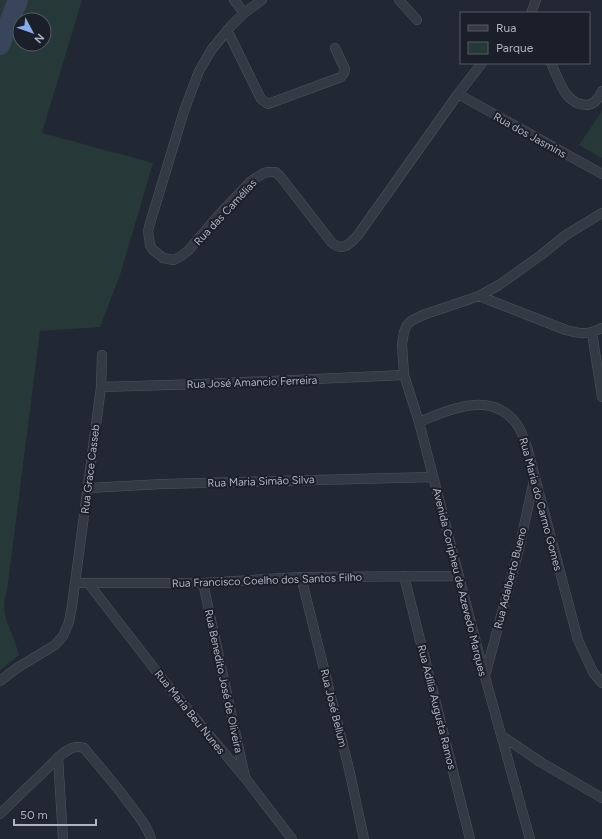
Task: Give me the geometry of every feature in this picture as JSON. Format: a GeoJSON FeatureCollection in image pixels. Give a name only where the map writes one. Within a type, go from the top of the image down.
{"type":"FeatureCollection","features":[{"type":"Feature","properties":{"kind":"street"},"geometry":{"type":"LineString","coordinates":[[234,0],[244,13]]}},
{"type":"Feature","properties":{"kind":"street","name":"Rua das Camélias"},"geometry":{"type":"LineString","coordinates":[[262,0],[244,13],[227,30],[212,49],[199,71],[184,111],[148,231],[150,245],[153,250],[169,260],[174,260],[188,251],[251,181],[268,172],[275,172],[280,176],[332,243],[338,247],[346,246],[358,235],[458,94],[481,64]]}},
{"type":"Feature","properties":{"kind":"street"},"geometry":{"type":"LineString","coordinates":[[399,0],[417,20]]}},
{"type":"Feature","properties":{"kind":"street"},"geometry":{"type":"LineString","coordinates":[[531,12],[536,0]]}},
{"type":"Feature","properties":{"kind":"street"},"geometry":{"type":"LineString","coordinates":[[227,30],[261,100],[268,104],[341,77],[345,70],[335,48]]}},
{"type":"Feature","properties":{"kind":"street"},"geometry":{"type":"LineString","coordinates":[[552,64],[563,90],[570,99],[576,103],[587,105],[591,104],[596,101],[602,91]]}},
{"type":"Feature","properties":{"kind":"street","name":"Rua dos Jasmins"},"geometry":{"type":"LineString","coordinates":[[458,94],[602,174]]}},
{"type":"Feature","properties":{"kind":"street"},"geometry":{"type":"LineString","coordinates":[[479,296],[499,285],[540,256],[566,235],[602,213]]}},
{"type":"Feature","properties":{"kind":"street"},"geometry":{"type":"LineString","coordinates":[[479,296],[566,330],[578,333],[592,333],[602,328]]}},
{"type":"Feature","properties":{"kind":"street","name":"Avenida Coripheu de Azevedo Marques"},"geometry":{"type":"LineString","coordinates":[[479,296],[423,315],[411,321],[407,325],[402,344],[404,375],[419,422],[485,677],[530,839]]}},
{"type":"Feature","properties":{"kind":"street"},"geometry":{"type":"LineString","coordinates":[[592,333],[602,397]]}},
{"type":"Feature","properties":{"kind":"street","name":"Rua Grace Casseb"},"geometry":{"type":"LineString","coordinates":[[0,681],[23,664],[55,645],[63,636],[69,622],[89,488],[101,387],[102,355]]}},
{"type":"Feature","properties":{"kind":"street","name":"Rua José Amancio Ferreira"},"geometry":{"type":"LineString","coordinates":[[101,387],[404,375]]}},
{"type":"Feature","properties":{"kind":"street","name":"Rua Maria do Carmo Gomes"},"geometry":{"type":"LineString","coordinates":[[419,422],[445,412],[475,404],[487,405],[502,411],[510,417],[518,427],[527,447],[578,640],[593,672],[602,683]]}},
{"type":"Feature","properties":{"kind":"street","name":"Rua Maria Simão Silva"},"geometry":{"type":"LineString","coordinates":[[89,488],[162,484],[433,477]]}},
{"type":"Feature","properties":{"kind":"street","name":"Rua Adalberto Bueno"},"geometry":{"type":"LineString","coordinates":[[485,677],[519,549],[534,478]]}},
{"type":"Feature","properties":{"kind":"street","name":"Rua Adília Augusta Ramos"},"geometry":{"type":"LineString","coordinates":[[404,576],[470,839]]}},
{"type":"Feature","properties":{"kind":"street","name":"Rua Francisco Coelho dos Santos Filho"},"geometry":{"type":"LineString","coordinates":[[75,583],[203,583],[300,577],[459,576]]}},
{"type":"Feature","properties":{"kind":"street","name":"Rua José Bellum"},"geometry":{"type":"LineString","coordinates":[[300,577],[349,769],[364,839]]}},
{"type":"Feature","properties":{"kind":"street","name":"Rua Benedito José de Oliveira"},"geometry":{"type":"LineString","coordinates":[[203,583],[246,779]]}},
{"type":"Feature","properties":{"kind":"street","name":"Rua Maria Beu Nunes"},"geometry":{"type":"LineString","coordinates":[[89,584],[164,681],[246,779],[292,839]]}},
{"type":"Feature","properties":{"kind":"street"},"geometry":{"type":"LineString","coordinates":[[502,736],[542,763],[602,798]]}},
{"type":"Feature","properties":{"kind":"street"},"geometry":{"type":"LineString","coordinates":[[0,814],[58,757],[76,746],[84,748],[108,776],[142,821],[150,834],[151,839]]}},
{"type":"Feature","properties":{"kind":"street"},"geometry":{"type":"LineString","coordinates":[[58,757],[63,839]]}},
{"type":"Feature","properties":{"kind":"green space"},"geometry":{"type":"Polygon","coordinates":[[[0,0],[82,0],[42,133],[153,163],[120,275],[100,327],[40,331],[7,591],[4,604],[5,616],[19,655],[0,670],[0,0]]]}},
{"type":"Feature","properties":{"kind":"green space"},"geometry":{"type":"Polygon","coordinates":[[[602,111],[602,158],[579,145],[602,111]]]}},
{"type":"Feature","properties":{"kind":"waterway"},"geometry":{"type":"LineString","coordinates":[[0,45],[18,0]]}}]}
